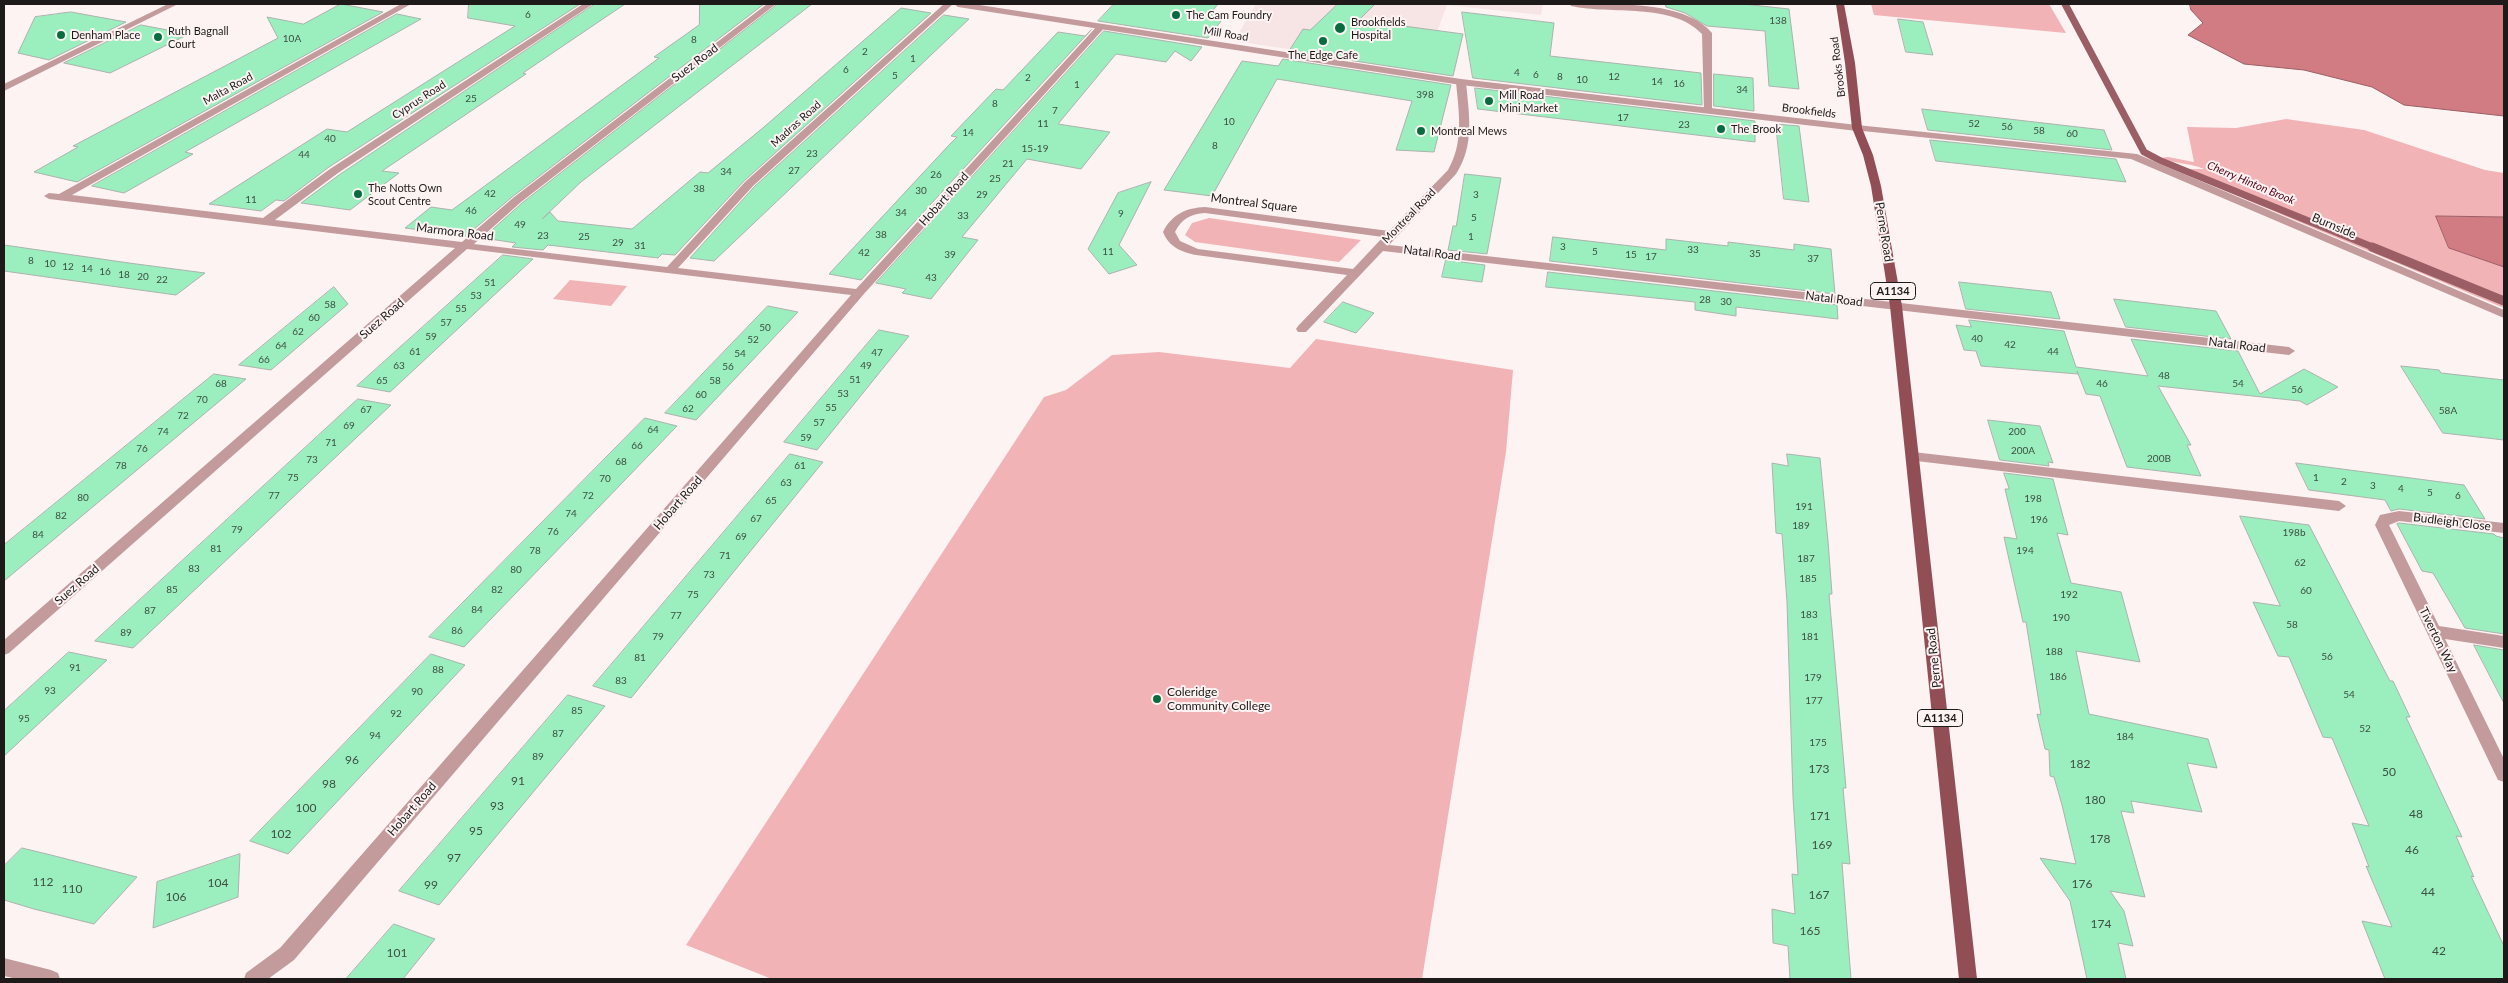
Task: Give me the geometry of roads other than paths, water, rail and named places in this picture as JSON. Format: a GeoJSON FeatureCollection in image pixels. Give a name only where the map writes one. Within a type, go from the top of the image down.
{"type":"FeatureCollection","features":[{"type":"Feature","properties":{"kind":"main road","name":"Brooks Road"},"geometry":{"type":"LineString","coordinates":[[1840,4],[1850,62],[1857,128]]}},
{"type":"Feature","properties":{"kind":"main road","name":"Perne Road"},"geometry":{"type":"LineString","coordinates":[[1857,128],[1868,155],[1876,186],[1896,306],[1968,979]]}},
{"type":"Feature","properties":{"kind":"street"},"geometry":{"type":"LineString","coordinates":[[4,88],[174,4]]}},
{"type":"Feature","properties":{"kind":"street","name":"Malta Road"},"geometry":{"type":"LineString","coordinates":[[61,197],[408,4]]}},
{"type":"Feature","properties":{"kind":"street","name":"Cyprus Road"},"geometry":{"type":"LineString","coordinates":[[266,221],[334,170],[589,4]]}},
{"type":"Feature","properties":{"kind":"street","name":"Suez Road"},"geometry":{"type":"LineString","coordinates":[[4,649],[517,200],[772,4]]}},
{"type":"Feature","properties":{"kind":"street","name":"Madras Road"},"geometry":{"type":"LineString","coordinates":[[669,271],[749,184],[948,4]]}},
{"type":"Feature","properties":{"kind":"street","name":"Mill Road"},"geometry":{"type":"LineString","coordinates":[[958,4],[1461,82]]}},
{"type":"Feature","properties":{"kind":"street"},"geometry":{"type":"LineString","coordinates":[[1574,4],[1663,13],[1693,21],[1704,27],[1708,34],[1710,112]]}},
{"type":"Feature","properties":{"kind":"street","name":"Hobart Road"},"geometry":{"type":"LineString","coordinates":[[253,979],[287,954],[859,293],[1102,26]]}},
{"type":"Feature","properties":{"kind":"street","name":"Brookfields"},"geometry":{"type":"LineString","coordinates":[[1461,82],[1710,112],[2134,156],[2153,164]]}},
{"type":"Feature","properties":{"kind":"street","name":"Montreal Road"},"geometry":{"type":"LineString","coordinates":[[1302,329],[1452,172],[1461,159],[1465,146],[1465,130],[1461,82]]}},
{"type":"Feature","properties":{"kind":"street","name":"Burnside"},"geometry":{"type":"LineString","coordinates":[[2153,164],[2504,314]]}},
{"type":"Feature","properties":{"kind":"street","name":"Marmora Road"},"geometry":{"type":"LineString","coordinates":[[49,196],[859,293]]}},
{"type":"Feature","properties":{"kind":"street","name":"Montreal Square"},"geometry":{"type":"LineString","coordinates":[[1355,273],[1196,252],[1178,246],[1171,239],[1169,232],[1178,218],[1187,212],[1205,210],[1391,235]]}},
{"type":"Feature","properties":{"kind":"street","name":"Natal Road"},"geometry":{"type":"LineString","coordinates":[[1380,247],[2289,351]]}},
{"type":"Feature","properties":{"kind":"street"},"geometry":{"type":"LineString","coordinates":[[1913,457],[2339,506]]}},
{"type":"Feature","properties":{"kind":"street","name":"Budleigh Close"},"geometry":{"type":"LineString","coordinates":[[2400,516],[2504,528]]}},
{"type":"Feature","properties":{"kind":"street","name":"Tiverton Way"},"geometry":{"type":"LineString","coordinates":[[2400,516],[2385,519],[2382,526],[2504,775]]}},
{"type":"Feature","properties":{"kind":"street"},"geometry":{"type":"LineString","coordinates":[[2434,631],[2504,642]]}},
{"type":"Feature","properties":{"kind":"street"},"geometry":{"type":"LineString","coordinates":[[4,967],[51,979]]}},
{"type":"Feature","properties":{"kind":"waterway","name":"Cherry Hinton Brook"},"geometry":{"type":"LineString","coordinates":[[2065,4],[2144,152],[2161,161],[2375,248]]}},
{"type":"Feature","properties":{"kind":"waterway","name":"Cherry Hinton Brook"},"geometry":{"type":"LineString","coordinates":[[2372,247],[2504,301]]}},
{"type":"Feature","properties":{"kind":"place","name":"The Cam Foundry"},"geometry":{"type":"Point","coordinates":[1176,15]}},
{"type":"Feature","properties":{"kind":"place","name":"Brookfields Hospital"},"geometry":{"type":"Point","coordinates":[1340,28]}},
{"type":"Feature","properties":{"kind":"place","name":"Denham Place"},"geometry":{"type":"Point","coordinates":[61,35]}},
{"type":"Feature","properties":{"kind":"place","name":"Ruth Bagnall Court"},"geometry":{"type":"Point","coordinates":[158,37]}},
{"type":"Feature","properties":{"kind":"place","name":"The Edge Cafe"},"geometry":{"type":"Point","coordinates":[1323,41]}},
{"type":"Feature","properties":{"kind":"place","name":"Mill Road Mini Market"},"geometry":{"type":"Point","coordinates":[1489,101]}},
{"type":"Feature","properties":{"kind":"place","name":"The Brook"},"geometry":{"type":"Point","coordinates":[1721,129]}},
{"type":"Feature","properties":{"kind":"place","name":"Montreal Mews"},"geometry":{"type":"Point","coordinates":[1421,131]}},
{"type":"Feature","properties":{"kind":"place","name":"The Notts Own Scout Centre"},"geometry":{"type":"Point","coordinates":[358,194]}},
{"type":"Feature","properties":{"kind":"place","name":"Coleridge Community College"},"geometry":{"type":"Point","coordinates":[1157,699]}}]}
